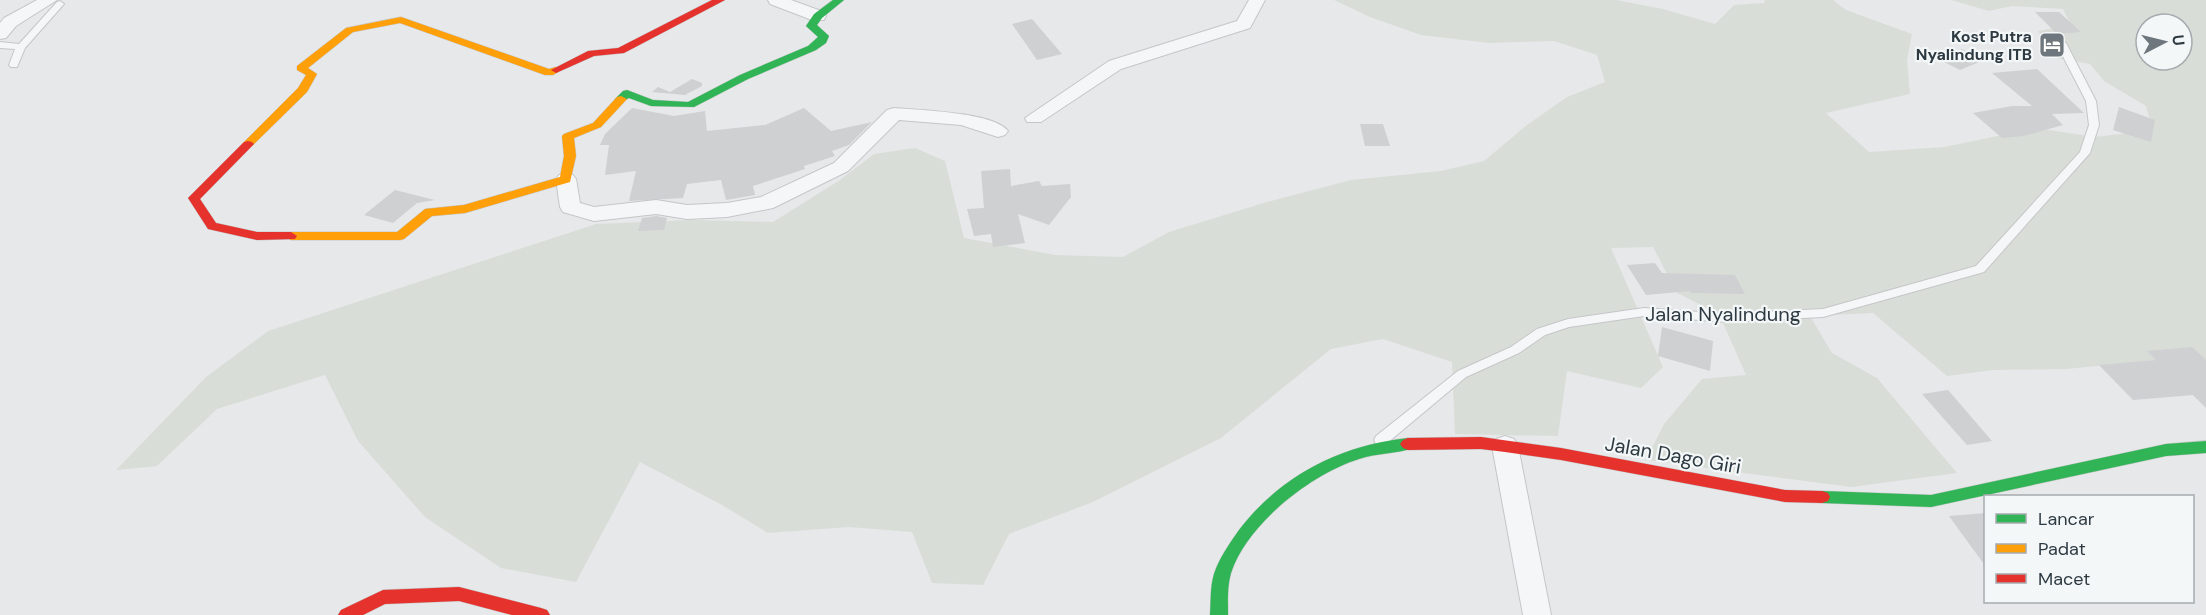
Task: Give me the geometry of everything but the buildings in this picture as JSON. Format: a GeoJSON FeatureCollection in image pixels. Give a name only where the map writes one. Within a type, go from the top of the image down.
{"type":"FeatureCollection","features":[{"type":"Feature","properties":{"kind":"street"},"geometry":{"type":"LineString","coordinates":[[566,179],[465,209],[429,212],[400,236],[256,236],[212,226],[194,198],[303,90],[312,74],[301,68],[350,30],[401,20],[549,72],[592,53],[620,51],[720,0]]}},
{"type":"Feature","properties":{"kind":"street"},"geometry":{"type":"LineString","coordinates":[[776,0],[818,16]]}},
{"type":"Feature","properties":{"kind":"street"},"geometry":{"type":"LineString","coordinates":[[839,0],[818,16],[811,27],[824,36],[822,41],[812,48],[690,105],[651,103],[627,93],[597,125],[568,136],[570,156],[566,179],[570,207],[594,214],[656,207],[687,212],[727,210],[766,203],[841,167],[894,114],[948,119],[990,127],[998,131]]}},
{"type":"Feature","properties":{"kind":"street"},"geometry":{"type":"LineString","coordinates":[[1034,118],[1115,65],[1244,24],[1257,0]]}},
{"type":"Feature","properties":{"kind":"street"},"geometry":{"type":"LineString","coordinates":[[0,33],[10,22],[55,2]]}},
{"type":"Feature","properties":{"kind":"street","name":"Jalan Dago Giri"},"geometry":{"type":"LineString","coordinates":[[1219,615],[1222,571],[1252,523],[1294,485],[1340,458],[1395,444],[1481,443],[1561,454],[1785,495],[1931,501],[2166,450],[2206,447]]}},
{"type":"Feature","properties":{"kind":"street"},"geometry":{"type":"LineString","coordinates":[[1504,446],[1537,615]]}},
{"type":"Feature","properties":{"kind":"street"},"geometry":{"type":"LineString","coordinates":[[347,615],[382,597],[459,594],[541,615]]}},
{"type":"Feature","properties":{"kind":"lane"},"geometry":{"type":"LineString","coordinates":[[14,65],[21,47],[55,2]]}},
{"type":"Feature","properties":{"kind":"lane","name":"Jalan Nyalindung"},"geometry":{"type":"LineString","coordinates":[[1368,451],[1462,374],[1515,350],[1541,332],[1568,323],[1644,312],[1728,318],[1823,313],[1980,269],[2085,153],[2094,125],[2091,100],[2061,43]]}},
{"type":"Feature","properties":{"kind":"lane"},"geometry":{"type":"LineString","coordinates":[[0,45],[21,47]]}},
{"type":"Feature","properties":{"kind":"shaded area"},"geometry":{"type":"Polygon","coordinates":[[[1334,0],[1616,0],[1663,9],[1715,24],[1734,5],[1764,3],[1765,0],[1833,0],[1846,10],[1912,34],[1907,60],[1910,94],[1826,113],[1869,152],[1944,147],[2036,128],[2095,137],[2153,130],[2146,106],[2104,81],[2090,64],[2056,58],[2038,31],[2071,25],[2063,9],[2012,6],[1989,11],[1951,0],[2206,0],[2206,362],[2158,360],[2066,369],[1993,370],[1947,376],[1873,313],[1810,316],[1832,353],[1877,378],[1957,473],[1851,487],[1646,460],[1664,424],[1702,379],[1746,375],[1719,314],[1677,293],[1653,247],[1611,248],[1663,367],[1641,388],[1567,371],[1558,436],[1455,434],[1452,362],[1383,339],[1331,349],[1221,438],[1093,502],[1009,534],[983,585],[932,583],[912,532],[849,527],[768,533],[722,505],[640,462],[576,582],[501,568],[425,517],[358,441],[325,375],[217,409],[157,466],[116,470],[206,377],[268,331],[596,224],[692,220],[773,222],[840,180],[874,154],[915,148],[945,161],[964,238],[1055,255],[1123,257],[1169,232],[1267,202],[1351,180],[1441,171],[1484,161],[1527,125],[1567,97],[1605,82],[1597,55],[1554,41],[1489,43],[1421,35],[1370,17],[1334,0]]]}},
{"type":"Feature","properties":{"kind":"traffic: fast"},"geometry":{"type":"LineString","coordinates":[[621,99],[627,93],[651,103],[690,105],[744,77],[812,48],[822,41],[824,36],[811,26],[818,16],[839,0]]}},
{"type":"Feature","properties":{"kind":"traffic: fast"},"geometry":{"type":"LineString","coordinates":[[1219,615],[1220,586],[1224,570],[1237,545],[1254,522],[1275,501],[1299,482],[1352,455],[1380,447],[1408,444]]}},
{"type":"Feature","properties":{"kind":"traffic: fast"},"geometry":{"type":"LineString","coordinates":[[1822,497],[1931,501],[2166,450],[2206,447]]}},
{"type":"Feature","properties":{"kind":"traffic: slow"},"geometry":{"type":"LineString","coordinates":[[248,144],[303,90],[312,74],[301,68],[350,30],[401,20],[549,73],[556,70]]}},
{"type":"Feature","properties":{"kind":"traffic: slow"},"geometry":{"type":"LineString","coordinates":[[291,236],[400,236],[429,212],[465,209],[566,179],[570,156],[568,136],[597,125],[621,99]]}},
{"type":"Feature","properties":{"kind":"traffic: jam"},"geometry":{"type":"LineString","coordinates":[[556,70],[592,53],[620,51],[720,0]]}},
{"type":"Feature","properties":{"kind":"traffic: jam"},"geometry":{"type":"LineString","coordinates":[[248,144],[194,198],[212,226],[257,236],[291,236]]}},
{"type":"Feature","properties":{"kind":"traffic: jam"},"geometry":{"type":"LineString","coordinates":[[1408,444],[1481,443],[1505,446],[1561,454],[1785,496],[1822,497]]}},
{"type":"Feature","properties":{"kind":"traffic: jam"},"geometry":{"type":"LineString","coordinates":[[347,615],[383,597],[459,594],[541,615]]}},
{"type":"Feature","properties":{"kind":"place","name":"Kost Putra Nyalindung ITB"},"geometry":{"type":"Point","coordinates":[2052,45]}}]}
